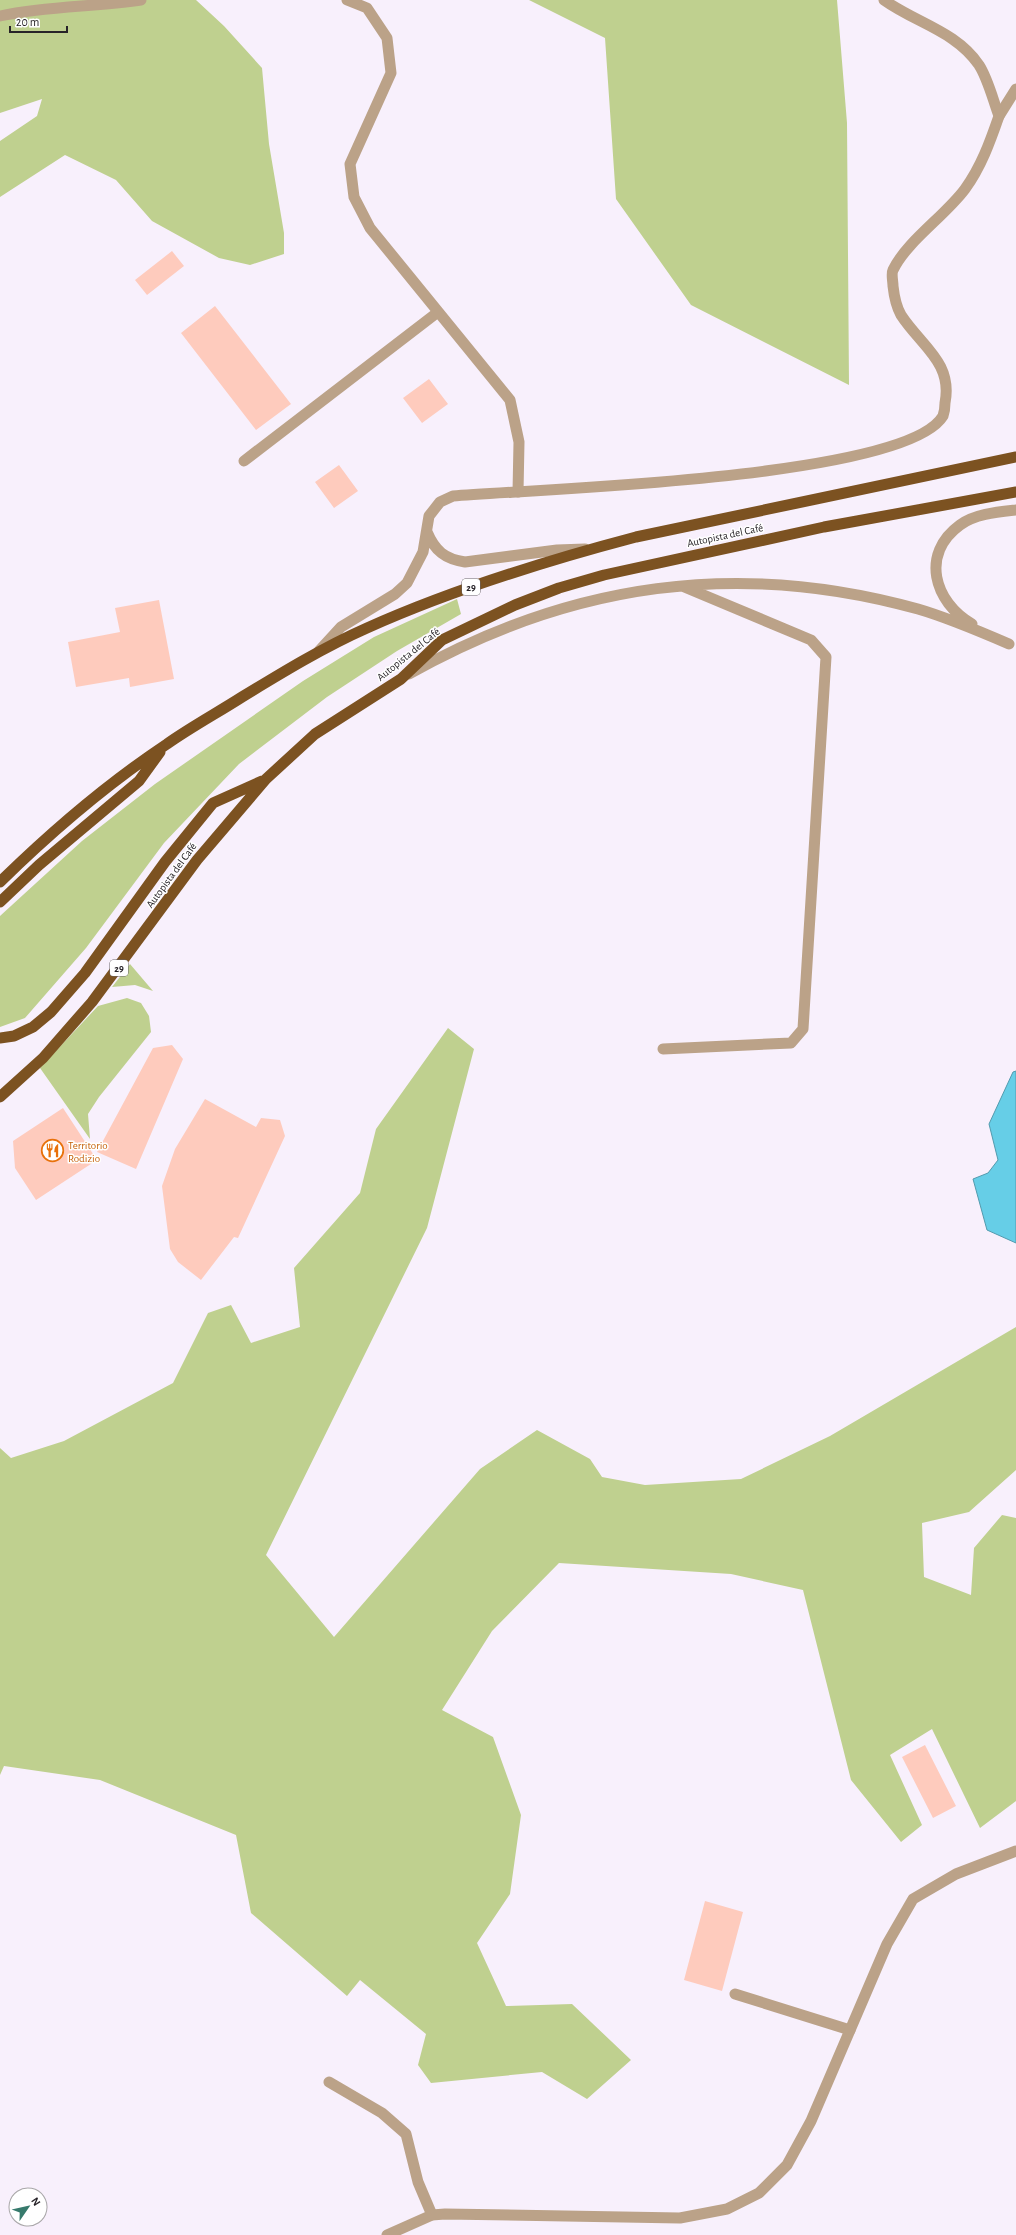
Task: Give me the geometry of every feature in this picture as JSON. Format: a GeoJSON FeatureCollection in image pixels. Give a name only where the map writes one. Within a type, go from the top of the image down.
{"type":"FeatureCollection","features":[{"type":"Feature","properties":{"kind":"highway","name":"Autopista del Café"},"geometry":{"type":"LineString","coordinates":[[0,882],[29,854],[88,803],[166,744],[318,653],[366,628],[415,608],[503,576],[591,548],[650,534],[1016,457]]}},
{"type":"Feature","properties":{"kind":"highway","name":"Autopista del Café"},"geometry":{"type":"LineString","coordinates":[[0,1097],[43,1058],[82,1014],[137,943],[197,860],[266,779],[315,734],[401,679],[442,640],[515,605],[559,588],[604,575],[924,507],[1016,492]]}},
{"type":"Feature","properties":{"kind":"highway"},"geometry":{"type":"LineString","coordinates":[[0,902],[44,860],[139,781],[166,744]]}},
{"type":"Feature","properties":{"kind":"highway"},"geometry":{"type":"LineString","coordinates":[[0,1038],[14,1036],[33,1027],[51,1012],[85,973],[165,862],[213,803],[266,779]]}},
{"type":"Feature","properties":{"kind":"street"},"geometry":{"type":"LineString","coordinates":[[0,16],[17,12],[108,5],[141,0]]}},
{"type":"Feature","properties":{"kind":"street"},"geometry":{"type":"LineString","coordinates":[[347,0],[367,8],[387,38],[391,73],[350,164],[354,197],[370,228],[510,400],[519,442],[518,492]]}},
{"type":"Feature","properties":{"kind":"street"},"geometry":{"type":"LineString","coordinates":[[884,0],[900,12],[945,33],[963,45],[980,66],[999,116]]}},
{"type":"Feature","properties":{"kind":"street"},"geometry":{"type":"LineString","coordinates":[[318,653],[341,627],[379,605],[395,594],[407,583],[423,552],[428,532],[429,516],[440,502],[453,496],[518,492],[792,468],[860,455],[902,443],[924,433],[943,416],[947,395],[943,367],[900,313],[894,289],[892,272],[906,252],[964,190],[986,154],[999,116],[1016,89]]}},
{"type":"Feature","properties":{"kind":"street"},"geometry":{"type":"LineString","coordinates":[[244,461],[438,312]]}},
{"type":"Feature","properties":{"kind":"street"},"geometry":{"type":"LineString","coordinates":[[1013,646],[967,620],[950,607],[941,593],[937,578],[937,564],[940,550],[948,536],[960,525],[978,517],[1016,510]]}},
{"type":"Feature","properties":{"kind":"street"},"geometry":{"type":"LineString","coordinates":[[428,532],[432,543],[440,554],[451,560],[465,562],[557,550],[591,548]]}},
{"type":"Feature","properties":{"kind":"street"},"geometry":{"type":"LineString","coordinates":[[401,679],[445,654],[490,633],[536,616],[591,601],[633,592],[682,586],[730,583],[778,585],[826,590],[873,598],[919,610],[965,625],[1013,646]]}},
{"type":"Feature","properties":{"kind":"street"},"geometry":{"type":"LineString","coordinates":[[663,1049],[791,1043],[803,1029],[826,657],[811,640],[682,586]]}},
{"type":"Feature","properties":{"kind":"street"},"geometry":{"type":"LineString","coordinates":[[387,2235],[432,2215],[680,2218],[727,2209],[759,2193],[787,2165],[810,2121],[887,1944],[913,1899],[956,1874],[1016,1851]]}},
{"type":"Feature","properties":{"kind":"street"},"geometry":{"type":"LineString","coordinates":[[735,1994],[850,2030]]}},
{"type":"Feature","properties":{"kind":"street"},"geometry":{"type":"LineString","coordinates":[[329,2082],[382,2113],[406,2134],[418,2182],[432,2215]]}},
{"type":"Feature","properties":{"kind":"green space"},"geometry":{"type":"Polygon","coordinates":[[[0,0],[196,0],[224,26],[262,68],[269,144],[284,233],[284,254],[250,265],[219,258],[152,221],[116,180],[65,155],[0,197],[0,141],[37,116],[42,99],[0,113],[0,0]]]}},
{"type":"Feature","properties":{"kind":"green space"},"geometry":{"type":"Polygon","coordinates":[[[529,0],[837,0],[847,123],[849,385],[691,305],[616,199],[605,38],[529,0]]]}},
{"type":"Feature","properties":{"kind":"green space"},"geometry":{"type":"Polygon","coordinates":[[[457,599],[461,614],[397,651],[327,697],[239,764],[164,843],[86,948],[25,1018],[0,1027],[0,916],[82,841],[155,784],[303,681],[374,637],[457,599]]]}},
{"type":"Feature","properties":{"kind":"green space"},"geometry":{"type":"Polygon","coordinates":[[[130,964],[153,991],[135,985],[112,987],[130,964]]]}},
{"type":"Feature","properties":{"kind":"green space"},"geometry":{"type":"Polygon","coordinates":[[[127,998],[141,1003],[149,1016],[151,1032],[99,1097],[88,1114],[90,1139],[40,1068],[98,1006],[127,998]]]}},
{"type":"Feature","properties":{"kind":"green space"},"geometry":{"type":"Polygon","coordinates":[[[448,1028],[474,1049],[427,1228],[266,1555],[334,1637],[480,1469],[537,1430],[590,1459],[602,1477],[645,1485],[741,1479],[830,1436],[1016,1327],[1016,1470],[969,1512],[922,1523],[924,1577],[971,1595],[974,1548],[1002,1515],[1016,1518],[1016,1801],[980,1828],[932,1729],[890,1755],[922,1825],[901,1842],[851,1780],[803,1590],[731,1574],[559,1563],[492,1631],[442,1710],[493,1737],[521,1815],[510,1894],[477,1943],[506,2006],[572,2004],[631,2060],[587,2099],[542,2072],[431,2083],[418,2065],[426,2034],[360,1980],[347,1996],[251,1913],[236,1835],[100,1780],[4,1766],[0,1775],[0,1448],[11,1458],[64,1441],[173,1383],[208,1313],[231,1305],[251,1343],[300,1327],[294,1268],[360,1193],[376,1129],[448,1028]]]}},
{"type":"Feature","properties":{"kind":"water"},"geometry":{"type":"Polygon","coordinates":[[[1016,1071],[1016,1243],[987,1230],[973,1179],[988,1173],[998,1160],[989,1124],[1013,1072],[1016,1071]]]}},
{"type":"Feature","properties":{"kind":"building"},"geometry":{"type":"Polygon","coordinates":[[[172,251],[184,266],[147,295],[135,280],[172,251]]]}},
{"type":"Feature","properties":{"kind":"building"},"geometry":{"type":"Polygon","coordinates":[[[215,306],[291,404],[256,430],[181,333],[215,306]]]}},
{"type":"Feature","properties":{"kind":"building"},"geometry":{"type":"Polygon","coordinates":[[[429,379],[448,404],[422,423],[403,398],[429,379]]]}},
{"type":"Feature","properties":{"kind":"building"},"geometry":{"type":"Polygon","coordinates":[[[339,465],[358,491],[334,508],[315,482],[339,465]]]}},
{"type":"Feature","properties":{"kind":"building"},"geometry":{"type":"Polygon","coordinates":[[[159,600],[174,679],[130,687],[129,678],[76,687],[68,642],[120,632],[115,608],[159,600]]]}},
{"type":"Feature","properties":{"kind":"building"},"geometry":{"type":"Polygon","coordinates":[[[172,1045],[183,1059],[136,1169],[97,1152],[153,1048],[172,1045]]]}},
{"type":"Feature","properties":{"kind":"building"},"geometry":{"type":"Polygon","coordinates":[[[205,1099],[256,1127],[261,1118],[280,1120],[285,1136],[238,1238],[234,1237],[201,1280],[178,1262],[170,1249],[162,1186],[175,1149],[205,1099]]]}},
{"type":"Feature","properties":{"kind":"building","name":"Territorio Rodizio"},"geometry":{"type":"Polygon","coordinates":[[[63,1108],[97,1160],[36,1200],[15,1168],[13,1141],[63,1108]]]}},
{"type":"Feature","properties":{"kind":"building"},"geometry":{"type":"Polygon","coordinates":[[[925,1745],[956,1806],[933,1818],[902,1757],[925,1745]]]}},
{"type":"Feature","properties":{"kind":"building"},"geometry":{"type":"Polygon","coordinates":[[[705,1901],[743,1912],[722,1991],[684,1980],[705,1901]]]}},
{"type":"Feature","properties":{"kind":"place","name":"Territorio Rodizio"},"geometry":{"type":"Point","coordinates":[52,1151]}}]}
